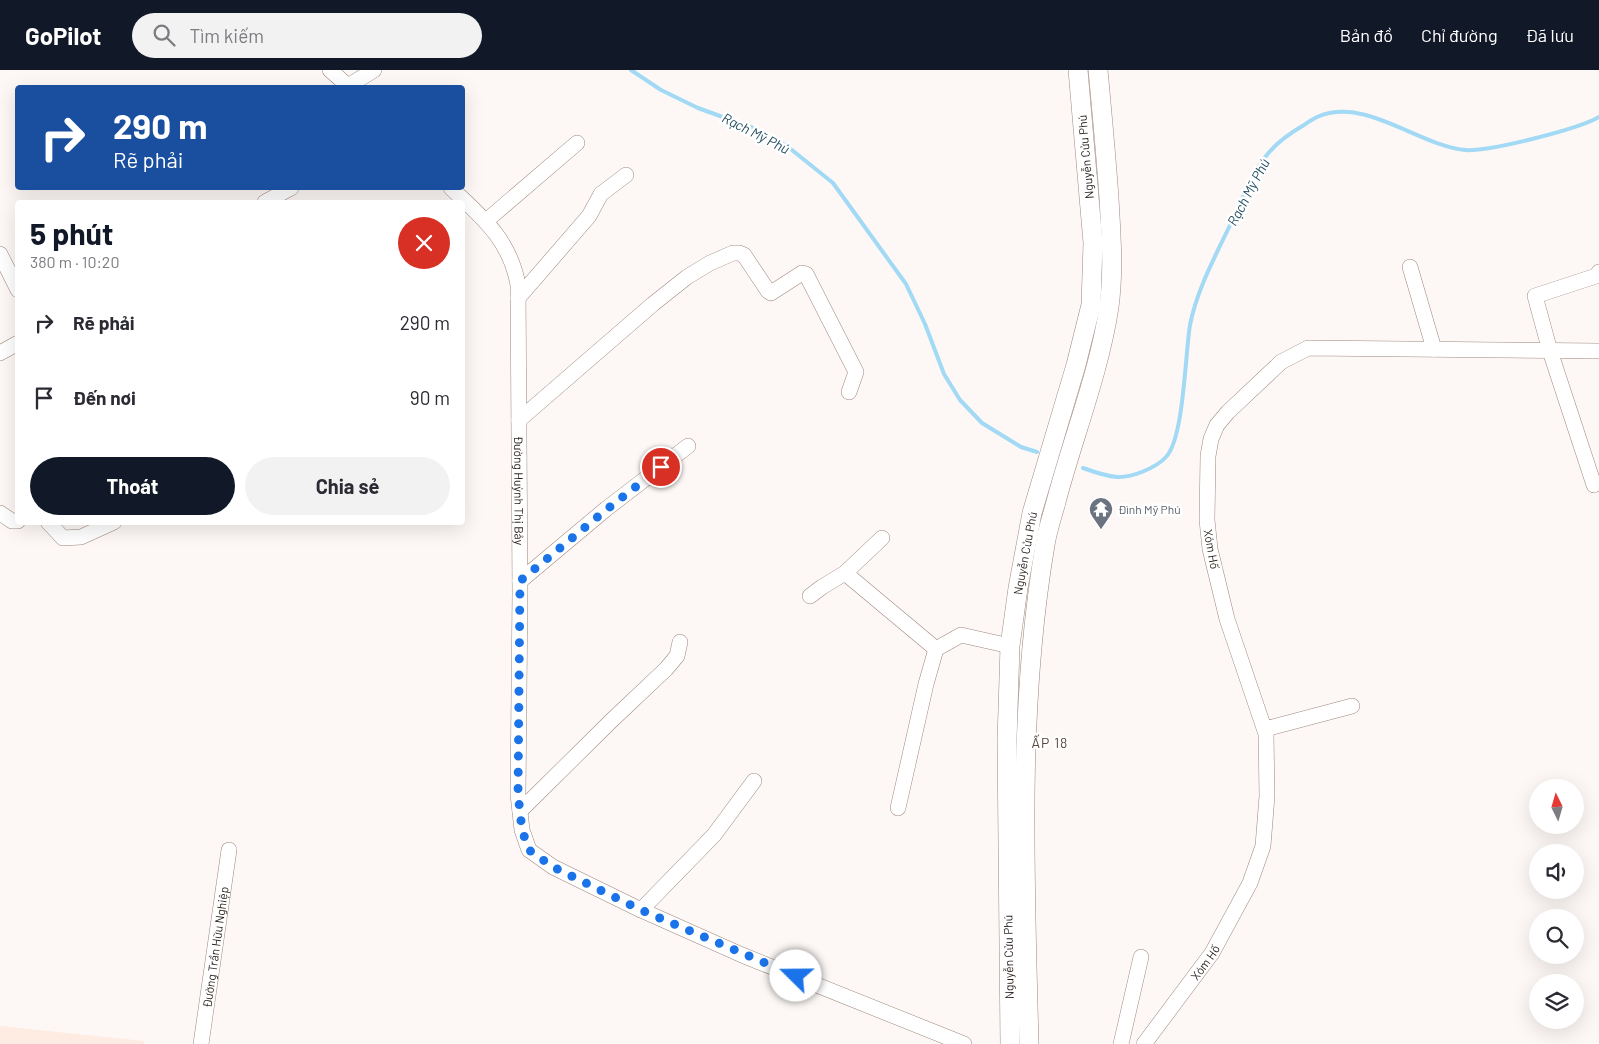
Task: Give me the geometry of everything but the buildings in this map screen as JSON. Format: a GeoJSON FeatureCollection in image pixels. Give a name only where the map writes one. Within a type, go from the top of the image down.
{"type":"FeatureCollection","features":[{"type":"Feature","properties":{"kind":"main road","name":"Nguyễn Cửu Phú"},"geometry":{"type":"LineString","coordinates":[[1010,1044],[1007,741],[1010,646],[1018,588],[1032,513],[1076,365],[1091,305],[1093,242],[1078,70]]}},
{"type":"Feature","properties":{"kind":"main road","name":"Nguyễn Cửu Phú"},"geometry":{"type":"LineString","coordinates":[[1029,1044],[1025,798],[1028,698],[1033,640],[1045,544],[1067,460],[1101,350],[1109,305],[1113,257],[1098,70]]}},
{"type":"Feature","properties":{"kind":"street"},"geometry":{"type":"LineString","coordinates":[[330,70],[347,85]]}},
{"type":"Feature","properties":{"kind":"street"},"geometry":{"type":"LineString","coordinates":[[352,85],[374,70]]}},
{"type":"Feature","properties":{"kind":"street"},"geometry":{"type":"LineString","coordinates":[[486,221],[577,143]]}},
{"type":"Feature","properties":{"kind":"street"},"geometry":{"type":"LineString","coordinates":[[518,298],[589,216],[601,194],[626,175]]}},
{"type":"Feature","properties":{"kind":"street"},"geometry":{"type":"LineString","coordinates":[[269,200],[287,190]]}},
{"type":"Feature","properties":{"kind":"street","name":"Đường Huỳnh Thị Bảy"},"geometry":{"type":"LineString","coordinates":[[453,190],[464,200]]}},
{"type":"Feature","properties":{"kind":"street","name":"Đường Huỳnh Thị Bảy"},"geometry":{"type":"LineString","coordinates":[[465,201],[499,236],[510,255],[515,270],[518,298],[520,581],[518,794],[522,830],[529,850],[553,867],[641,910],[742,955],[964,1044]]}},
{"type":"Feature","properties":{"kind":"street"},"geometry":{"type":"LineString","coordinates":[[519,420],[687,277],[710,263],[736,252],[744,255],[771,293],[802,274],[806,274],[856,372],[849,392]]}},
{"type":"Feature","properties":{"kind":"street"},"geometry":{"type":"LineString","coordinates":[[0,254],[15,284]]}},
{"type":"Feature","properties":{"kind":"street"},"geometry":{"type":"LineString","coordinates":[[1410,268],[1434,349]]}},
{"type":"Feature","properties":{"kind":"street"},"geometry":{"type":"LineString","coordinates":[[1594,485],[1550,351],[1535,296],[1596,276],[1599,272]]}},
{"type":"Feature","properties":{"kind":"street"},"geometry":{"type":"LineString","coordinates":[[0,352],[15,344]]}},
{"type":"Feature","properties":{"kind":"street","name":"Xóm Hố"},"geometry":{"type":"LineString","coordinates":[[1144,1044],[1212,952],[1250,883],[1263,846],[1267,796],[1265,729],[1227,619],[1210,549],[1206,520],[1208,456],[1214,430],[1228,412],[1281,362],[1308,348],[1599,351]]}},
{"type":"Feature","properties":{"kind":"street"},"geometry":{"type":"LineString","coordinates":[[520,581],[688,446]]}},
{"type":"Feature","properties":{"kind":"street"},"geometry":{"type":"LineString","coordinates":[[0,513],[12,521],[15,520]]}},
{"type":"Feature","properties":{"kind":"street"},"geometry":{"type":"LineString","coordinates":[[51,525],[63,538],[81,537],[107,525]]}},
{"type":"Feature","properties":{"kind":"street"},"geometry":{"type":"LineString","coordinates":[[810,596],[845,573],[882,538]]}},
{"type":"Feature","properties":{"kind":"street"},"geometry":{"type":"LineString","coordinates":[[845,573],[936,649]]}},
{"type":"Feature","properties":{"kind":"street"},"geometry":{"type":"LineString","coordinates":[[898,808],[926,684],[936,649],[960,635],[1010,646]]}},
{"type":"Feature","properties":{"kind":"street"},"geometry":{"type":"LineString","coordinates":[[520,811],[666,669],[677,656],[680,642]]}},
{"type":"Feature","properties":{"kind":"street"},"geometry":{"type":"LineString","coordinates":[[1265,729],[1352,706]]}},
{"type":"Feature","properties":{"kind":"street"},"geometry":{"type":"LineString","coordinates":[[641,910],[714,835],[754,781]]}},
{"type":"Feature","properties":{"kind":"street","name":"Đường Trần Hữu Nghiệp"},"geometry":{"type":"LineString","coordinates":[[201,1044],[228,850]]}},
{"type":"Feature","properties":{"kind":"street"},"geometry":{"type":"LineString","coordinates":[[1121,1044],[1141,957]]}},
{"type":"Feature","properties":{"kind":"shaded area"},"geometry":{"type":"Polygon","coordinates":[[[0,1026],[144,1041],[144,1044],[0,1044],[0,1026]]]}},
{"type":"Feature","properties":{"kind":"waterway","name":"Rạch Mỹ Phú"},"geometry":{"type":"LineString","coordinates":[[631,70],[661,90],[698,108],[753,128],[787,146],[833,183],[906,284],[925,324],[944,374],[960,400],[982,423],[1021,447],[1037,452]]}},
{"type":"Feature","properties":{"kind":"waterway","name":"Rạch Mỹ Phú"},"geometry":{"type":"LineString","coordinates":[[1083,468],[1108,476],[1123,477],[1150,468],[1166,457],[1177,433],[1190,325],[1202,285],[1256,172],[1270,151],[1294,131],[1317,117],[1335,112],[1354,113],[1372,117],[1447,146],[1465,150],[1477,150],[1512,144],[1573,128],[1599,117]]}},
{"type":"Feature","properties":{"kind":"place","name":"Đình Mỹ Phú"},"geometry":{"type":"Point","coordinates":[1101,530]}},
{"type":"Feature","properties":{"kind":"district","name":"ẤP 18"},"geometry":{"type":"Point","coordinates":[1050,742]}},
{"type":"Feature","properties":{"kind":"route"},"geometry":{"type":"LineString","coordinates":[[661,467],[520,581],[518,794],[522,830],[529,850],[553,867],[641,910],[742,955],[796,976]]}}]}
